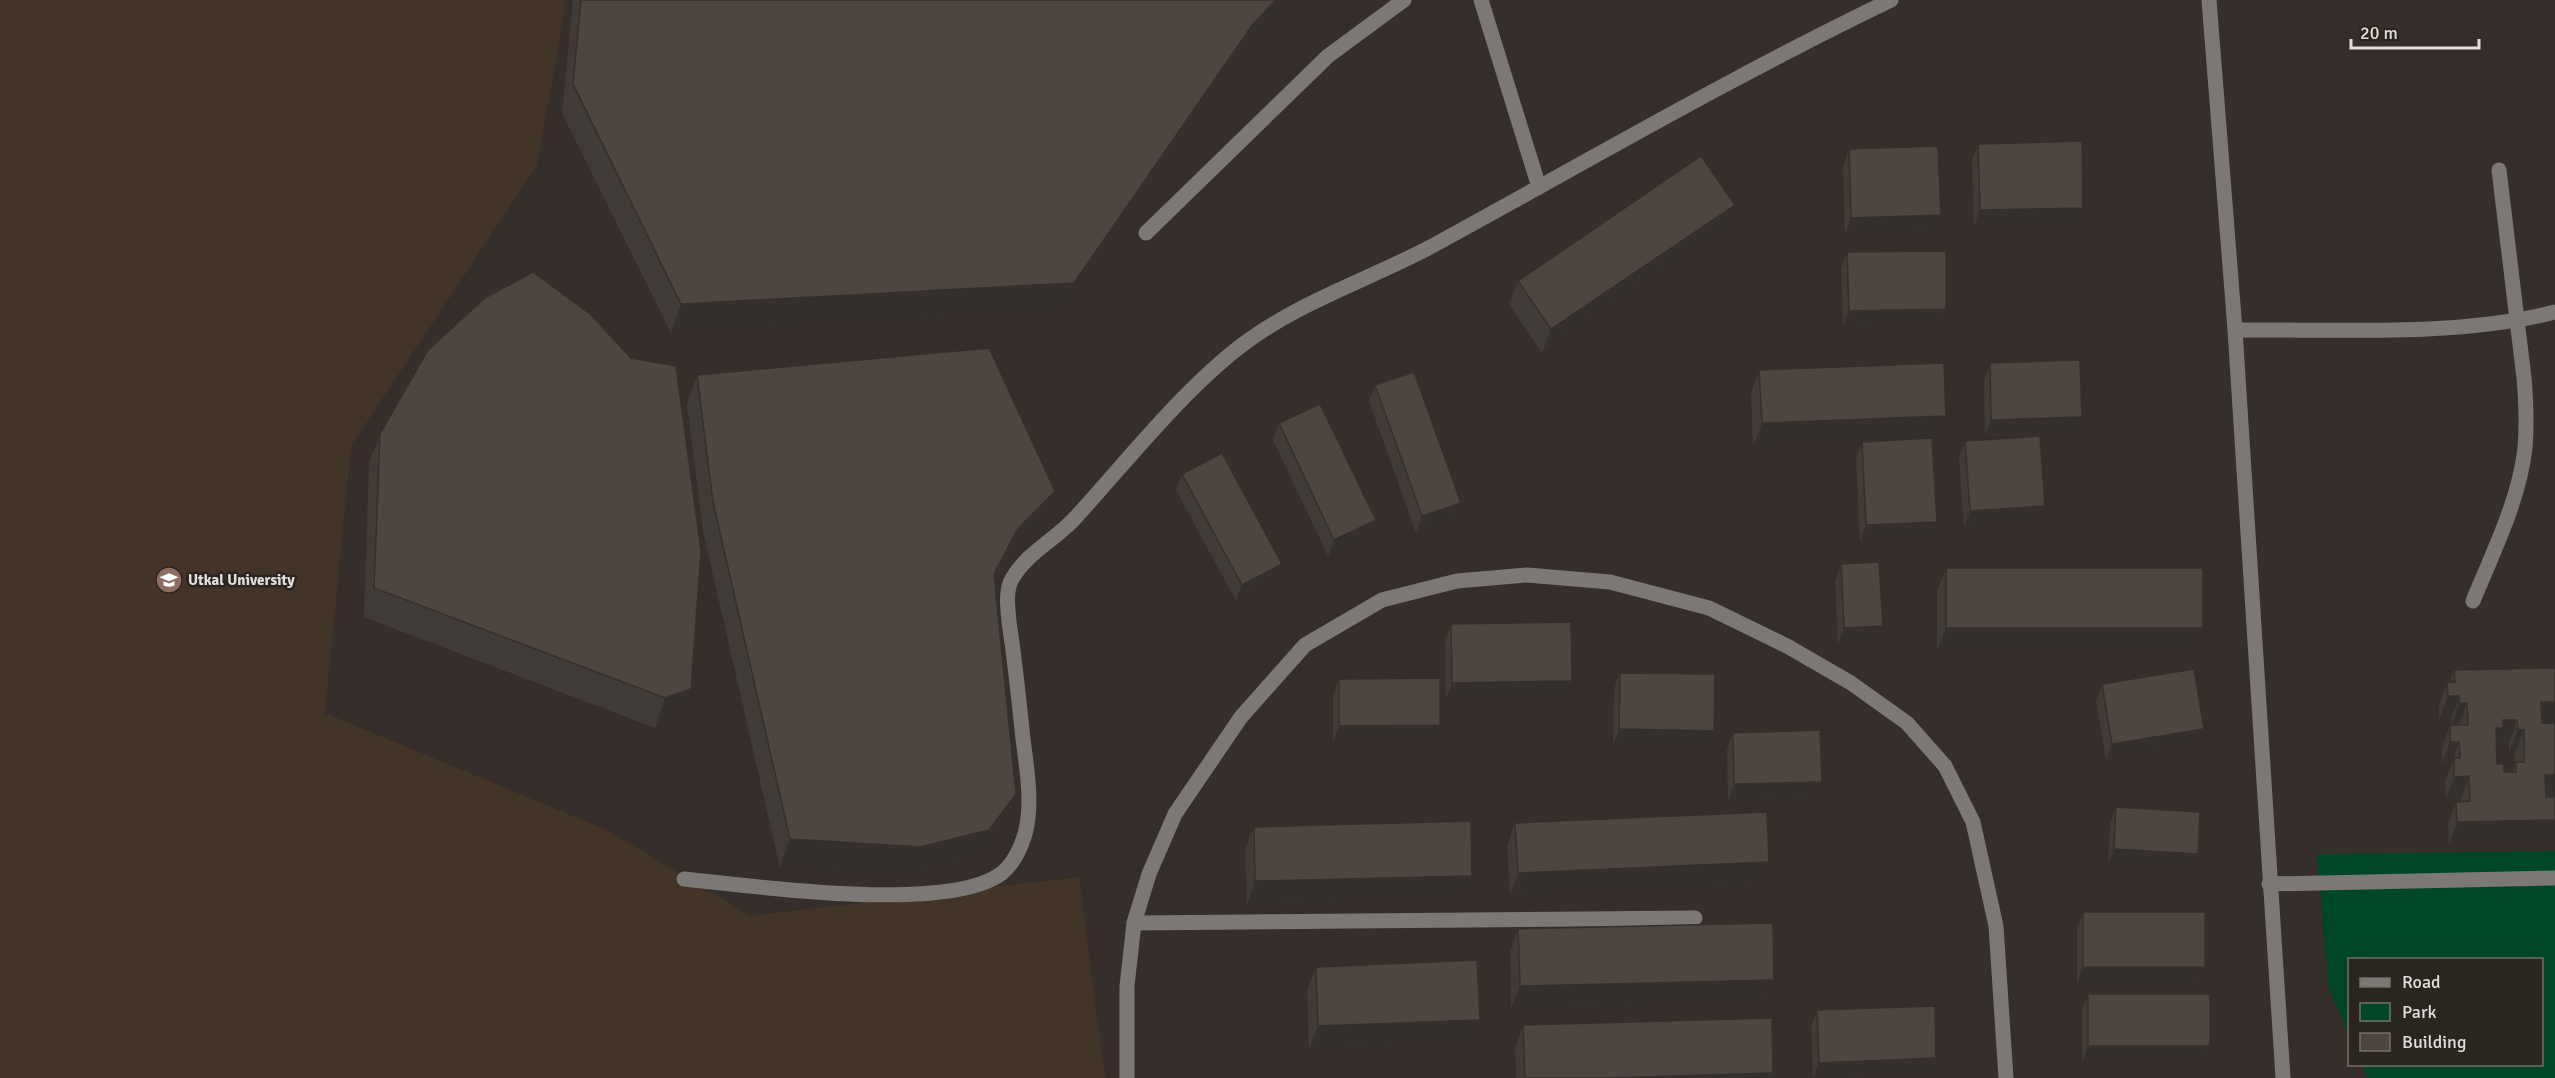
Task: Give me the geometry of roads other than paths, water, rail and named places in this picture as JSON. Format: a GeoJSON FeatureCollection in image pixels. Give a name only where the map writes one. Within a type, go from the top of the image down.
{"type":"FeatureCollection","features":[{"type":"Feature","properties":{"kind":"street"},"geometry":{"type":"LineString","coordinates":[[1146,233],[1328,56],[1404,0]]}},
{"type":"Feature","properties":{"kind":"street"},"geometry":{"type":"LineString","coordinates":[[1482,0],[1539,187]]}},
{"type":"Feature","properties":{"kind":"street"},"geometry":{"type":"LineString","coordinates":[[684,879],[826,893],[918,894],[945,893],[976,886],[1002,873],[1014,860],[1025,834],[1030,797],[1009,622],[1008,599],[1012,579],[1025,563],[1070,524],[1206,376],[1243,344],[1301,308],[1430,247],[1661,120],[1891,0]]}},
{"type":"Feature","properties":{"kind":"street"},"geometry":{"type":"LineString","coordinates":[[2209,0],[2235,330],[2283,1078]]}},
{"type":"Feature","properties":{"kind":"street"},"geometry":{"type":"LineString","coordinates":[[2473,601],[2503,529],[2524,449],[2526,411],[2524,378],[2499,170]]}},
{"type":"Feature","properties":{"kind":"street"},"geometry":{"type":"LineString","coordinates":[[2235,330],[2423,328],[2516,320],[2555,312]]}},
{"type":"Feature","properties":{"kind":"street"},"geometry":{"type":"LineString","coordinates":[[1127,1078],[1127,986],[1134,923],[1149,874],[1175,814],[1241,717],[1305,645],[1382,600],[1457,581],[1527,575],[1610,582],[1709,608],[1787,646],[1851,683],[1906,723],[1945,766],[1973,822],[1996,926],[2006,1078]]}},
{"type":"Feature","properties":{"kind":"street"},"geometry":{"type":"LineString","coordinates":[[2270,884],[2555,878]]}},
{"type":"Feature","properties":{"kind":"street"},"geometry":{"type":"LineString","coordinates":[[1134,923],[1695,918]]}},
{"type":"Feature","properties":{"kind":"place","name":"Utkal University"},"geometry":{"type":"Point","coordinates":[169,580]}}]}
